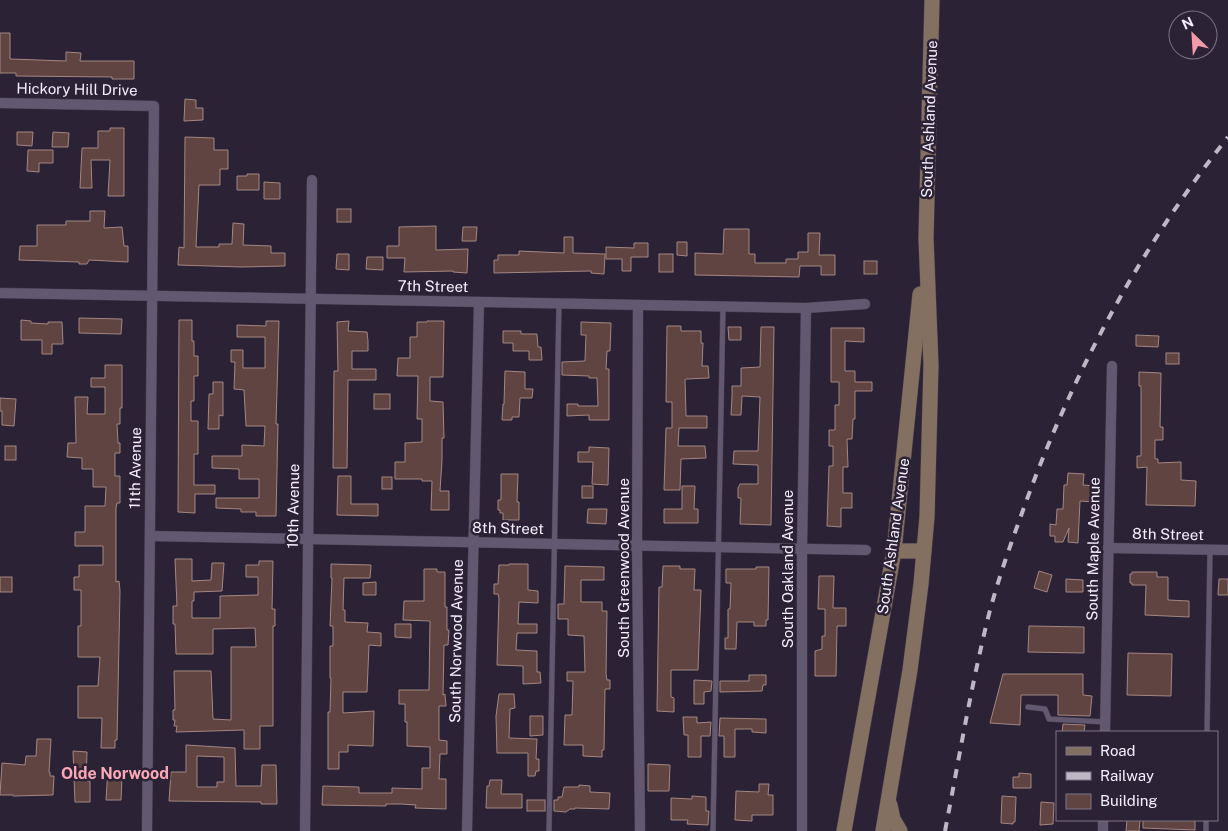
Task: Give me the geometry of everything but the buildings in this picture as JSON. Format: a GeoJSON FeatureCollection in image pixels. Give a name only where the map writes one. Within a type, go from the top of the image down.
{"type":"FeatureCollection","features":[{"type":"Feature","properties":{"kind":"main road","name":"South Ashland Avenue"},"geometry":{"type":"LineString","coordinates":[[883,831],[910,670],[924,551],[931,365],[926,238],[932,0]]}},
{"type":"Feature","properties":{"kind":"main road","name":"South Ashland Avenue"},"geometry":{"type":"LineString","coordinates":[[844,831],[894,551],[926,238]]}},
{"type":"Feature","properties":{"kind":"main road"},"geometry":{"type":"LineString","coordinates":[[894,551],[924,551]]}},
{"type":"Feature","properties":{"kind":"main road"},"geometry":{"type":"LineString","coordinates":[[889,794],[893,819],[900,831]]}},
{"type":"Feature","properties":{"kind":"street","name":"Hickory Hill Drive"},"geometry":{"type":"LineString","coordinates":[[0,103],[154,106]]}},
{"type":"Feature","properties":{"kind":"street","name":"11th Avenue"},"geometry":{"type":"LineString","coordinates":[[147,831],[154,106]]}},
{"type":"Feature","properties":{"kind":"street","name":"10th Avenue"},"geometry":{"type":"LineString","coordinates":[[305,831],[312,180]]}},
{"type":"Feature","properties":{"kind":"street","name":"7th Street"},"geometry":{"type":"LineString","coordinates":[[0,293],[806,308],[865,304]]}},
{"type":"Feature","properties":{"kind":"street","name":"South Norwood Avenue"},"geometry":{"type":"LineString","coordinates":[[467,831],[472,543],[479,302]]}},
{"type":"Feature","properties":{"kind":"street","name":"South Greenwood Avenue"},"geometry":{"type":"LineString","coordinates":[[638,305],[637,546],[640,831]]}},
{"type":"Feature","properties":{"kind":"street","name":"South Oakland Avenue"},"geometry":{"type":"LineString","coordinates":[[802,831],[802,549],[806,308]]}},
{"type":"Feature","properties":{"kind":"street","name":"South Maple Avenue"},"geometry":{"type":"LineString","coordinates":[[1105,727],[1112,366]]}},
{"type":"Feature","properties":{"kind":"street","name":"8th Street"},"geometry":{"type":"LineString","coordinates":[[150,536],[866,550]]}},
{"type":"Feature","properties":{"kind":"street","name":"8th Street"},"geometry":{"type":"LineString","coordinates":[[1108,548],[1228,550]]}},
{"type":"Feature","properties":{"kind":"lane"},"geometry":{"type":"LineString","coordinates":[[549,831],[556,544],[559,303]]}},
{"type":"Feature","properties":{"kind":"lane"},"geometry":{"type":"LineString","coordinates":[[713,831],[723,306]]}},
{"type":"Feature","properties":{"kind":"lane"},"geometry":{"type":"LineString","coordinates":[[1207,731],[1210,550]]}},
{"type":"Feature","properties":{"kind":"lane"},"geometry":{"type":"LineString","coordinates":[[1028,707],[1044,709],[1049,719],[1105,727]]}},
{"type":"Feature","properties":{"kind":"railway"},"geometry":{"type":"LineString","coordinates":[[945,831],[971,695],[989,614],[1009,550],[1041,463],[1085,364],[1136,270],[1165,224],[1228,137]]}},
{"type":"Feature","properties":{"kind":"district","name":"Olde Norwood"},"geometry":{"type":"Point","coordinates":[115,773]}}]}
